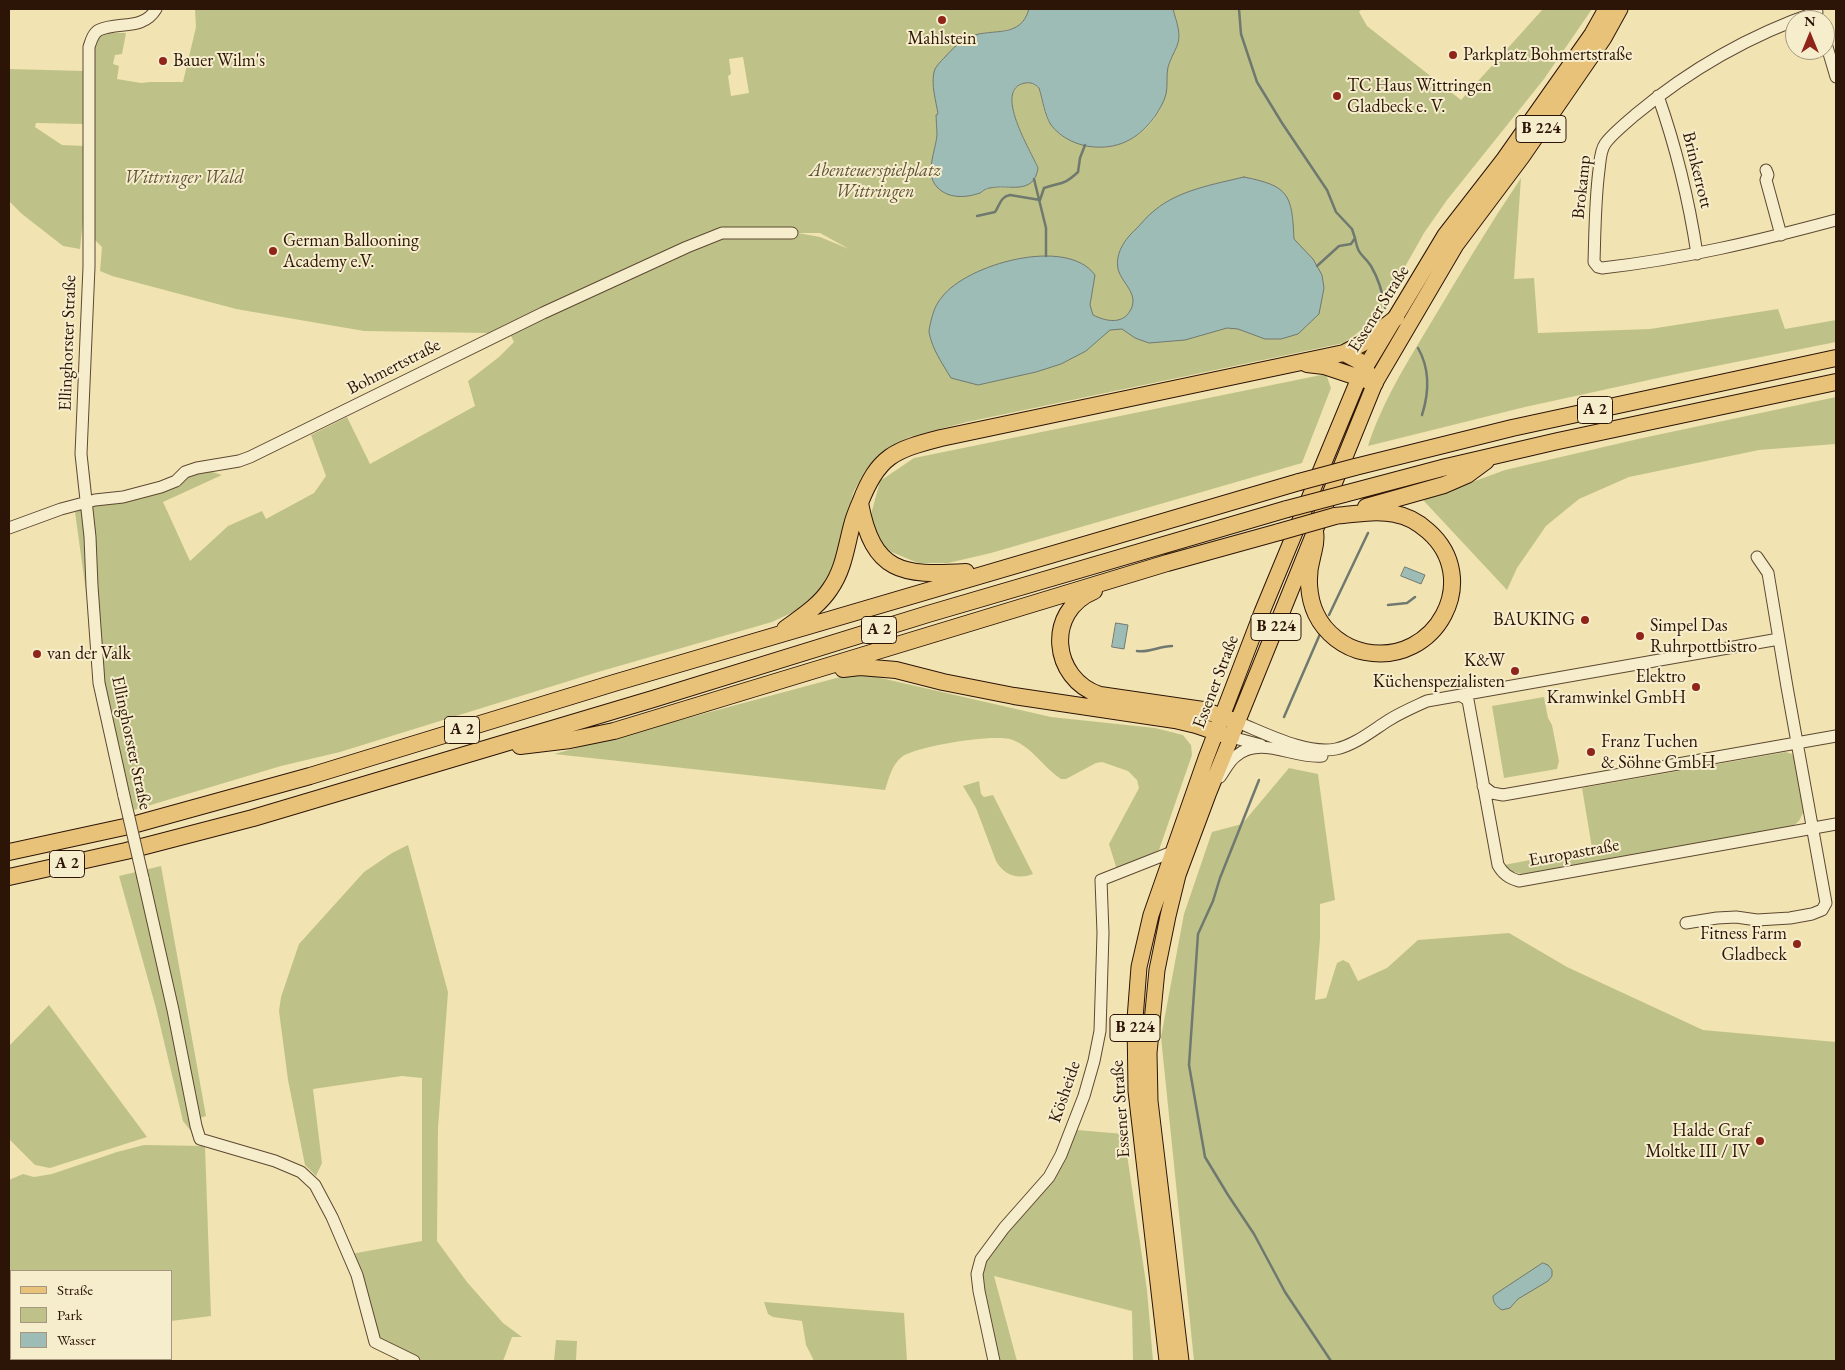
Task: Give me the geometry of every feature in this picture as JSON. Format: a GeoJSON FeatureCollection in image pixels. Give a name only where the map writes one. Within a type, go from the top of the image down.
{"type":"FeatureCollection","features":[{"type":"Feature","properties":{"kind":"highway"},"geometry":{"type":"LineString","coordinates":[[772,638],[811,610],[832,588],[844,561],[852,523],[871,477],[882,463],[895,454],[915,445],[1344,353],[1365,342],[1396,318]]}},
{"type":"Feature","properties":{"kind":"highway"},"geometry":{"type":"LineString","coordinates":[[1344,353],[1352,356],[1362,373],[1375,383]]}},
{"type":"Feature","properties":{"kind":"highway","name":"A 2"},"geometry":{"type":"LineString","coordinates":[[9,852],[129,826],[218,802],[1299,482],[1512,428],[1836,358]]}},
{"type":"Feature","properties":{"kind":"highway"},"geometry":{"type":"LineString","coordinates":[[1302,363],[1362,373]]}},
{"type":"Feature","properties":{"kind":"highway","name":"A 2"},"geometry":{"type":"LineString","coordinates":[[9,877],[126,851],[244,820],[928,614],[1287,509],[1492,456],[1836,382]]}},
{"type":"Feature","properties":{"kind":"highway"},"geometry":{"type":"LineString","coordinates":[[471,752],[570,740],[614,731],[1168,563],[1444,485],[1466,475],[1492,456]]}},
{"type":"Feature","properties":{"kind":"highway"},"geometry":{"type":"LineString","coordinates":[[860,503],[864,524],[871,542],[881,555],[908,572],[929,574],[994,571]]}},
{"type":"Feature","properties":{"kind":"highway"},"geometry":{"type":"LineString","coordinates":[[1315,532],[1316,543],[1309,571],[1309,584],[1315,612],[1328,632],[1340,642],[1355,650],[1372,654],[1401,652],[1420,643],[1435,628],[1447,609],[1450,599],[1450,568],[1441,546],[1421,525],[1410,518],[1396,514],[1373,512],[1335,516]]}},
{"type":"Feature","properties":{"kind":"highway"},"geometry":{"type":"LineString","coordinates":[[1168,563],[1161,569],[1098,589],[1079,600],[1065,617],[1062,624],[1060,642],[1062,659],[1072,677],[1088,691],[1100,695],[1179,706],[1227,727]]}},
{"type":"Feature","properties":{"kind":"highway"},"geometry":{"type":"LineString","coordinates":[[809,672],[860,667],[896,670],[942,682],[1014,696],[1158,716],[1196,725],[1227,727]]}},
{"type":"Feature","properties":{"kind":"main road","name":"Essener Straße"},"geometry":{"type":"LineString","coordinates":[[1181,1361],[1150,1101],[1149,1053],[1156,970],[1182,866],[1208,792],[1270,594],[1362,373],[1445,235],[1504,159],[1587,41],[1606,9]]}},
{"type":"Feature","properties":{"kind":"main road","name":"Essener Straße"},"geometry":{"type":"LineString","coordinates":[[1167,1361],[1136,1091],[1135,1019],[1139,967],[1151,915],[1172,852],[1315,532],[1375,383],[1456,245],[1528,149],[1604,38],[1620,9]]}},
{"type":"Feature","properties":{"kind":"street","name":"Ellinghorster Straße"},"geometry":{"type":"LineString","coordinates":[[156,9],[142,22],[98,30],[92,36],[89,47],[89,267],[82,454],[100,683],[200,1139],[275,1161],[301,1172],[315,1185],[357,1275],[375,1342],[414,1361]]}},
{"type":"Feature","properties":{"kind":"street","name":"Brokamp"},"geometry":{"type":"LineString","coordinates":[[1785,23],[1724,53],[1658,96],[1624,124],[1604,145],[1596,195],[1594,262],[1598,267],[1602,268],[1648,263],[1782,235],[1836,220]]}},
{"type":"Feature","properties":{"kind":"street"},"geometry":{"type":"LineString","coordinates":[[1831,60],[1836,77]]}},
{"type":"Feature","properties":{"kind":"street","name":"Brinkerrott"},"geometry":{"type":"LineString","coordinates":[[1658,96],[1685,189],[1697,254]]}},
{"type":"Feature","properties":{"kind":"street"},"geometry":{"type":"LineString","coordinates":[[1766,170],[1768,175],[1766,180],[1782,235]]}},
{"type":"Feature","properties":{"kind":"street","name":"Bohmertstraße"},"geometry":{"type":"LineString","coordinates":[[9,528],[86,502],[142,493],[176,481],[185,472],[197,468],[250,458],[542,313],[686,247],[722,233],[792,233]]}},
{"type":"Feature","properties":{"kind":"street"},"geometry":{"type":"LineString","coordinates":[[1686,923],[1717,918],[1758,920],[1790,918],[1822,910],[1826,903],[1768,572],[1757,557]]}},
{"type":"Feature","properties":{"kind":"street"},"geometry":{"type":"LineString","coordinates":[[1227,727],[1299,746],[1319,750],[1336,749],[1352,743],[1410,708],[1427,701],[1779,639]]}},
{"type":"Feature","properties":{"kind":"street","name":"Europastraße"},"geometry":{"type":"LineString","coordinates":[[1460,695],[1468,700],[1498,865],[1502,872],[1510,878],[1519,881],[1836,824]]}},
{"type":"Feature","properties":{"kind":"street"},"geometry":{"type":"LineString","coordinates":[[1227,727],[1267,747],[1317,757],[1333,755],[1353,748],[1371,731]]}},
{"type":"Feature","properties":{"kind":"street"},"geometry":{"type":"LineString","coordinates":[[1483,786],[1492,793],[1503,795],[1836,736]]}},
{"type":"Feature","properties":{"kind":"street"},"geometry":{"type":"LineString","coordinates":[[1208,792],[1235,756],[1251,748],[1267,747]]}},
{"type":"Feature","properties":{"kind":"street","name":"Kösheide"},"geometry":{"type":"LineString","coordinates":[[994,1361],[978,1291],[977,1274],[981,1259],[1004,1228],[1049,1177],[1084,1096],[1100,1031],[1103,933],[1101,880],[1172,852]]}},
{"type":"Feature","properties":{"kind":"green space"},"geometry":{"type":"Polygon","coordinates":[[[195,9],[1029,9],[1027,17],[1019,27],[997,32],[981,33],[934,72],[934,89],[938,115],[936,115],[937,135],[931,169],[980,193],[990,188],[1012,188],[1034,179],[1038,168],[1016,121],[1013,108],[1012,96],[1016,88],[1025,83],[1039,88],[1048,121],[1055,130],[1076,143],[1094,147],[1114,145],[1133,138],[1149,125],[1162,104],[1168,67],[1179,37],[1173,9],[1362,9],[1359,12],[1367,26],[1461,100],[1543,9],[1592,9],[1544,79],[1447,200],[1424,233],[1375,320],[1344,343],[967,422],[909,437],[886,450],[865,471],[853,493],[838,559],[825,584],[806,606],[772,622],[598,672],[340,752],[281,766],[134,810],[128,786],[126,787],[103,681],[97,595],[86,592],[75,512],[95,503],[186,474],[209,471],[222,475],[163,502],[190,561],[228,526],[262,511],[266,519],[314,493],[326,476],[311,435],[347,417],[370,464],[475,406],[468,381],[499,357],[514,342],[511,336],[462,360],[489,333],[364,331],[236,309],[112,276],[100,271],[102,247],[95,240],[94,236],[92,57],[96,39],[106,33],[126,33],[122,54],[115,55],[113,64],[119,66],[117,79],[141,83],[183,82],[196,27],[195,9]],[[743,57],[729,59],[731,74],[728,76],[731,96],[749,93],[743,57]],[[798,233],[820,237],[849,249],[820,233],[798,233]]]}},
{"type":"Feature","properties":{"kind":"green space"},"geometry":{"type":"Polygon","coordinates":[[[9,69],[85,71],[85,124],[36,123],[35,127],[62,145],[85,146],[86,191],[80,249],[63,246],[22,214],[9,201],[9,69]]]}},
{"type":"Feature","properties":{"kind":"green space"},"geometry":{"type":"Polygon","coordinates":[[[1521,178],[1514,279],[1534,278],[1538,333],[1650,329],[1778,309],[1785,329],[1836,320],[1836,342],[1525,407],[1368,446],[1381,413],[1405,366],[1476,248],[1521,178]]]}},
{"type":"Feature","properties":{"kind":"green space"},"geometry":{"type":"Polygon","coordinates":[[[1326,374],[1331,388],[1302,463],[991,553],[948,563],[918,563],[882,548],[870,518],[880,481],[914,458],[1326,374]]]}},
{"type":"Feature","properties":{"kind":"green space"},"geometry":{"type":"Polygon","coordinates":[[[1836,397],[1836,444],[1759,450],[1629,477],[1579,499],[1546,526],[1517,568],[1507,590],[1423,500],[1505,470],[1638,439],[1836,397]]]}},
{"type":"Feature","properties":{"kind":"green space"},"geometry":{"type":"Polygon","coordinates":[[[872,676],[1051,717],[1155,728],[1183,735],[1191,745],[1192,755],[1159,850],[1117,870],[1109,844],[1139,788],[1137,780],[1128,771],[1102,762],[1096,763],[1066,779],[1061,779],[1027,748],[1013,740],[1004,738],[975,739],[912,752],[899,759],[885,790],[554,754],[840,677],[872,676]]]}},
{"type":"Feature","properties":{"kind":"green space"},"geometry":{"type":"Polygon","coordinates":[[[1544,697],[1559,761],[1557,769],[1504,778],[1492,706],[1544,697]]]}},
{"type":"Feature","properties":{"kind":"green space"},"geometry":{"type":"Polygon","coordinates":[[[1786,752],[1792,754],[1795,758],[1805,809],[1799,821],[1792,827],[1522,874],[1507,870],[1504,865],[1592,848],[1582,788],[1786,752]]]}},
{"type":"Feature","properties":{"kind":"green space"},"geometry":{"type":"Polygon","coordinates":[[[1289,768],[1318,774],[1335,900],[1320,904],[1320,939],[1315,1000],[1326,998],[1337,963],[1343,960],[1349,963],[1358,981],[1387,968],[1418,940],[1509,933],[1567,967],[1703,1030],[1836,1042],[1836,1361],[1194,1361],[1161,1037],[1184,914],[1212,832],[1242,824],[1289,768]]]}},
{"type":"Feature","properties":{"kind":"green space"},"geometry":{"type":"Polygon","coordinates":[[[979,781],[981,794],[984,797],[993,795],[1033,874],[1027,876],[1012,875],[1003,870],[996,861],[976,808],[963,786],[979,781]]]}},
{"type":"Feature","properties":{"kind":"green space"},"geometry":{"type":"Polygon","coordinates":[[[408,845],[448,992],[438,1128],[437,1241],[467,1282],[503,1323],[522,1337],[512,1337],[503,1361],[423,1361],[384,1342],[379,1338],[351,1254],[422,1241],[422,1078],[402,1076],[313,1089],[322,1163],[316,1176],[305,1165],[288,1080],[279,1011],[281,997],[299,944],[364,872],[392,853],[408,845]]]}},
{"type":"Feature","properties":{"kind":"green space"},"geometry":{"type":"Polygon","coordinates":[[[161,866],[206,1116],[193,1120],[192,1130],[183,1121],[156,1008],[119,876],[161,866]]]}},
{"type":"Feature","properties":{"kind":"green space"},"geometry":{"type":"Polygon","coordinates":[[[49,1005],[147,1137],[50,1168],[35,1165],[9,1139],[9,1046],[49,1005]]]}},
{"type":"Feature","properties":{"kind":"green space"},"geometry":{"type":"Polygon","coordinates":[[[1077,1130],[1124,1134],[1147,1290],[1153,1361],[1133,1361],[1132,1311],[994,1276],[1017,1361],[999,1361],[981,1286],[981,1270],[987,1257],[1052,1180],[1077,1130]]]}},
{"type":"Feature","properties":{"kind":"green space"},"geometry":{"type":"Polygon","coordinates":[[[144,1145],[205,1146],[211,1316],[172,1321],[172,1270],[10,1270],[10,1352],[9,1180],[23,1174],[34,1177],[52,1174],[144,1145]]]}},
{"type":"Feature","properties":{"kind":"green space"},"geometry":{"type":"Polygon","coordinates":[[[764,1302],[904,1313],[907,1361],[814,1361],[806,1345],[802,1321],[773,1317],[768,1314],[764,1302]]]}},
{"type":"Feature","properties":{"kind":"green space"},"geometry":{"type":"Polygon","coordinates":[[[556,1340],[577,1341],[576,1361],[554,1361],[556,1340]]]}},
{"type":"Feature","properties":{"kind":"green space"},"geometry":{"type":"Polygon","coordinates":[[[14,1360],[123,1361],[15,1361],[14,1360]]]}},
{"type":"Feature","properties":{"kind":"water"},"geometry":{"type":"Polygon","coordinates":[[[1029,9],[1173,9],[1179,37],[1168,67],[1167,91],[1163,102],[1156,115],[1144,129],[1130,140],[1113,146],[1094,147],[1076,143],[1055,130],[1047,116],[1039,88],[1036,85],[1025,83],[1016,88],[1012,96],[1013,108],[1016,121],[1038,168],[1036,177],[1026,186],[989,188],[969,196],[946,194],[937,187],[931,175],[937,134],[936,115],[938,114],[933,88],[935,70],[938,64],[964,40],[980,34],[1013,29],[1020,25],[1029,9]]]}},
{"type":"Feature","properties":{"kind":"water"},"geometry":{"type":"Polygon","coordinates":[[[1244,177],[1271,184],[1285,194],[1292,212],[1294,239],[1313,259],[1322,275],[1324,288],[1319,314],[1298,334],[1281,339],[1265,339],[1238,329],[1227,328],[1185,340],[1149,343],[1135,338],[1122,329],[1110,330],[1086,351],[1061,364],[1036,372],[978,385],[951,378],[935,350],[929,331],[936,305],[955,285],[973,274],[994,265],[1017,259],[1041,256],[1063,257],[1081,263],[1095,275],[1090,305],[1093,315],[1113,321],[1118,320],[1127,315],[1133,305],[1132,294],[1120,274],[1117,263],[1119,252],[1128,237],[1152,212],[1175,197],[1209,185],[1244,177]]]}},
{"type":"Feature","properties":{"kind":"water"},"geometry":{"type":"Polygon","coordinates":[[[1405,567],[1425,575],[1421,584],[1401,576],[1405,567]]]}},
{"type":"Feature","properties":{"kind":"water"},"geometry":{"type":"Polygon","coordinates":[[[1116,623],[1128,625],[1124,649],[1112,647],[1116,623]]]}},
{"type":"Feature","properties":{"kind":"water"},"geometry":{"type":"Polygon","coordinates":[[[1543,1263],[1552,1270],[1552,1276],[1548,1281],[1518,1299],[1510,1308],[1502,1310],[1497,1306],[1493,1296],[1543,1263]]]}},
{"type":"Feature","properties":{"kind":"waterway"},"geometry":{"type":"LineString","coordinates":[[1239,9],[1241,34],[1257,82],[1327,190],[1336,212],[1352,229],[1355,238],[1351,244],[1339,246],[1317,266]]}},
{"type":"Feature","properties":{"kind":"waterway"},"geometry":{"type":"LineString","coordinates":[[977,216],[995,212],[1002,199],[1010,195],[1040,200],[1044,188],[1065,182],[1078,172],[1080,158],[1085,145]]}},
{"type":"Feature","properties":{"kind":"waterway"},"geometry":{"type":"LineString","coordinates":[[1034,179],[1046,228],[1046,256]]}},
{"type":"Feature","properties":{"kind":"waterway"},"geometry":{"type":"LineString","coordinates":[[1355,238],[1359,252],[1371,266],[1376,276],[1385,308]]}},
{"type":"Feature","properties":{"kind":"waterway"},"geometry":{"type":"LineString","coordinates":[[1418,348],[1425,364],[1427,381],[1422,415]]}},
{"type":"Feature","properties":{"kind":"waterway"},"geometry":{"type":"LineString","coordinates":[[1329,615],[1368,533]]}},
{"type":"Feature","properties":{"kind":"waterway"},"geometry":{"type":"LineString","coordinates":[[1388,605],[1407,603],[1415,597]]}},
{"type":"Feature","properties":{"kind":"waterway"},"geometry":{"type":"LineString","coordinates":[[1284,717],[1320,634]]}},
{"type":"Feature","properties":{"kind":"waterway"},"geometry":{"type":"LineString","coordinates":[[1137,651],[1172,646]]}},
{"type":"Feature","properties":{"kind":"waterway"},"geometry":{"type":"LineString","coordinates":[[1259,780],[1220,878],[1213,901],[1198,934],[1189,1065],[1205,1157],[1254,1234],[1285,1292],[1331,1361]]}},
{"type":"Feature","properties":{"kind":"place","name":"Mahlstein"},"geometry":{"type":"Point","coordinates":[942,20]}},
{"type":"Feature","properties":{"kind":"place","name":"Parkplatz Bohmertstraße"},"geometry":{"type":"Point","coordinates":[1453,55]}},
{"type":"Feature","properties":{"kind":"place","name":"Bauer Wilm's"},"geometry":{"type":"Point","coordinates":[163,61]}},
{"type":"Feature","properties":{"kind":"place","name":"TC Haus Wittringen Gladbeck e. V."},"geometry":{"type":"Point","coordinates":[1337,96]}},
{"type":"Feature","properties":{"kind":"place","name":"German Ballooning Academy e.V."},"geometry":{"type":"Point","coordinates":[273,251]}},
{"type":"Feature","properties":{"kind":"place","name":"BAUKING"},"geometry":{"type":"Point","coordinates":[1585,620]}},
{"type":"Feature","properties":{"kind":"place","name":"Simpel Das Ruhrpottbistro"},"geometry":{"type":"Point","coordinates":[1640,636]}},
{"type":"Feature","properties":{"kind":"place","name":"van der Valk"},"geometry":{"type":"Point","coordinates":[37,654]}},
{"type":"Feature","properties":{"kind":"place","name":"K&W Küchenspezialisten"},"geometry":{"type":"Point","coordinates":[1515,671]}},
{"type":"Feature","properties":{"kind":"place","name":"Elektro Kramwinkel GmbH"},"geometry":{"type":"Point","coordinates":[1696,687]}},
{"type":"Feature","properties":{"kind":"place","name":"Franz Tuchen & Söhne GmbH"},"geometry":{"type":"Point","coordinates":[1591,752]}},
{"type":"Feature","properties":{"kind":"place","name":"Fitness Farm Gladbeck"},"geometry":{"type":"Point","coordinates":[1797,944]}},
{"type":"Feature","properties":{"kind":"place","name":"Halde Graf Moltke III / IV"},"geometry":{"type":"Point","coordinates":[1760,1141]}},
{"type":"Feature","properties":{"kind":"park label","name":"Wittringer Wald"},"geometry":{"type":"Point","coordinates":[184,178]}},
{"type":"Feature","properties":{"kind":"park label","name":"Abenteuerspielplatz Wittringen"},"geometry":{"type":"Point","coordinates":[875,181]}}]}
